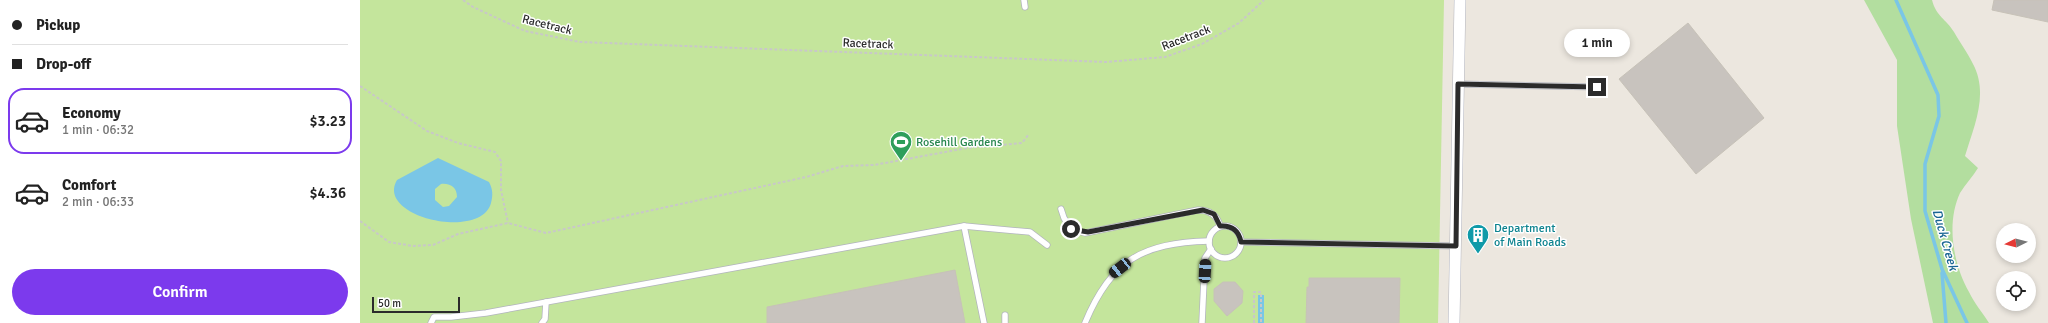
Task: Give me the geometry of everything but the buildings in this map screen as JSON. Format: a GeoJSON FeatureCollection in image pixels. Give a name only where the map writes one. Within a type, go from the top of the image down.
{"type":"FeatureCollection","features":[{"type":"Feature","properties":{"kind":"street"},"geometry":{"type":"LineString","coordinates":[[1454,323],[1460,0]]}},
{"type":"Feature","properties":{"kind":"lane"},"geometry":{"type":"LineString","coordinates":[[1024,0],[1025,7]]}},
{"type":"Feature","properties":{"kind":"lane"},"geometry":{"type":"LineString","coordinates":[[1458,84],[1597,87]]}},
{"type":"Feature","properties":{"kind":"lane"},"geometry":{"type":"LineString","coordinates":[[1061,208],[1064,218],[1071,229],[1085,233],[1198,210],[1209,211],[1214,214],[1220,226]]}},
{"type":"Feature","properties":{"kind":"lane"},"geometry":{"type":"LineString","coordinates":[[964,226],[984,323]]}},
{"type":"Feature","properties":{"kind":"lane"},"geometry":{"type":"LineString","coordinates":[[431,323],[434,317],[451,317],[486,313],[964,226],[1030,232],[1047,245]]}},
{"type":"Feature","properties":{"kind":"lane"},"geometry":{"type":"LineString","coordinates":[[1202,323],[1206,258],[1210,248],[1209,241],[1212,232],[1220,226],[1225,226],[1238,232],[1241,242],[1237,252],[1228,257],[1219,256],[1210,248]]}},
{"type":"Feature","properties":{"kind":"lane"},"geometry":{"type":"LineString","coordinates":[[1085,323],[1094,300],[1111,275],[1138,254],[1163,245],[1209,241]]}},
{"type":"Feature","properties":{"kind":"lane"},"geometry":{"type":"LineString","coordinates":[[1241,242],[1456,246]]}},
{"type":"Feature","properties":{"kind":"lane"},"geometry":{"type":"LineString","coordinates":[[542,323],[545,320],[546,302]]}},
{"type":"Feature","properties":{"kind":"lane"},"geometry":{"type":"LineString","coordinates":[[1005,315],[1005,323]]}},
{"type":"Feature","properties":{"kind":"path","name":"Racetrack"},"geometry":{"type":"LineString","coordinates":[[463,0],[473,7],[525,31],[580,42],[1106,62],[1165,57],[1202,44],[1239,23],[1264,0]]}},
{"type":"Feature","properties":{"kind":"path"},"geometry":{"type":"LineString","coordinates":[[360,86],[427,131],[458,143],[495,152],[501,162],[501,190],[508,223]]}},
{"type":"Feature","properties":{"kind":"path"},"geometry":{"type":"LineString","coordinates":[[360,221],[389,242],[412,246],[433,245],[458,234],[508,223],[546,233],[806,177],[843,166],[874,165],[967,148],[1022,144],[1029,134]]}},
{"type":"Feature","properties":{"kind":"path"},"geometry":{"type":"LineString","coordinates":[[1254,323],[1254,292],[1261,292],[1261,323]]}},
{"type":"Feature","properties":{"kind":"green space","name":"Rosehill Gardens"},"geometry":{"type":"Polygon","coordinates":[[[360,0],[1444,0],[1438,323],[360,323],[360,0]]]}},
{"type":"Feature","properties":{"kind":"green space"},"geometry":{"type":"Polygon","coordinates":[[[1864,0],[1932,0],[1936,10],[1951,28],[1978,75],[1980,98],[1976,122],[1965,156],[1978,168],[1960,193],[1953,217],[1952,230],[1955,256],[1963,281],[1973,300],[1989,323],[1933,323],[1911,219],[1897,126],[1897,60],[1864,0]]]}},
{"type":"Feature","properties":{"kind":"water"},"geometry":{"type":"Polygon","coordinates":[[[438,158],[489,182],[492,192],[491,203],[483,214],[469,221],[451,222],[432,220],[414,214],[401,205],[394,193],[397,180],[438,158]],[[441,184],[435,189],[435,200],[443,207],[449,206],[457,197],[455,189],[450,185],[441,184]]]}},
{"type":"Feature","properties":{"kind":"water"},"geometry":{"type":"Polygon","coordinates":[[[1258,295],[1264,295],[1264,323],[1258,323],[1258,295]]]}},
{"type":"Feature","properties":{"kind":"waterway","name":"Duck Creek"},"geometry":{"type":"LineString","coordinates":[[1896,0],[1938,95],[1939,116],[1925,164],[1925,211],[1942,269],[1967,323]]}},
{"type":"Feature","properties":{"kind":"waterway"},"geometry":{"type":"LineString","coordinates":[[1942,273],[1946,323]]}},
{"type":"Feature","properties":{"kind":"place","name":"Rosehill Gardens"},"geometry":{"type":"Point","coordinates":[901,162]}},
{"type":"Feature","properties":{"kind":"place","name":"Department of Main Roads"},"geometry":{"type":"Point","coordinates":[1478,254]}},
{"type":"Feature","properties":{"kind":"route"},"geometry":{"type":"LineString","coordinates":[[1071,229],[1085,233],[1203,210],[1214,214],[1220,226],[1230,227],[1238,232],[1241,242],[1456,246],[1458,84],[1597,87]]}}]}
